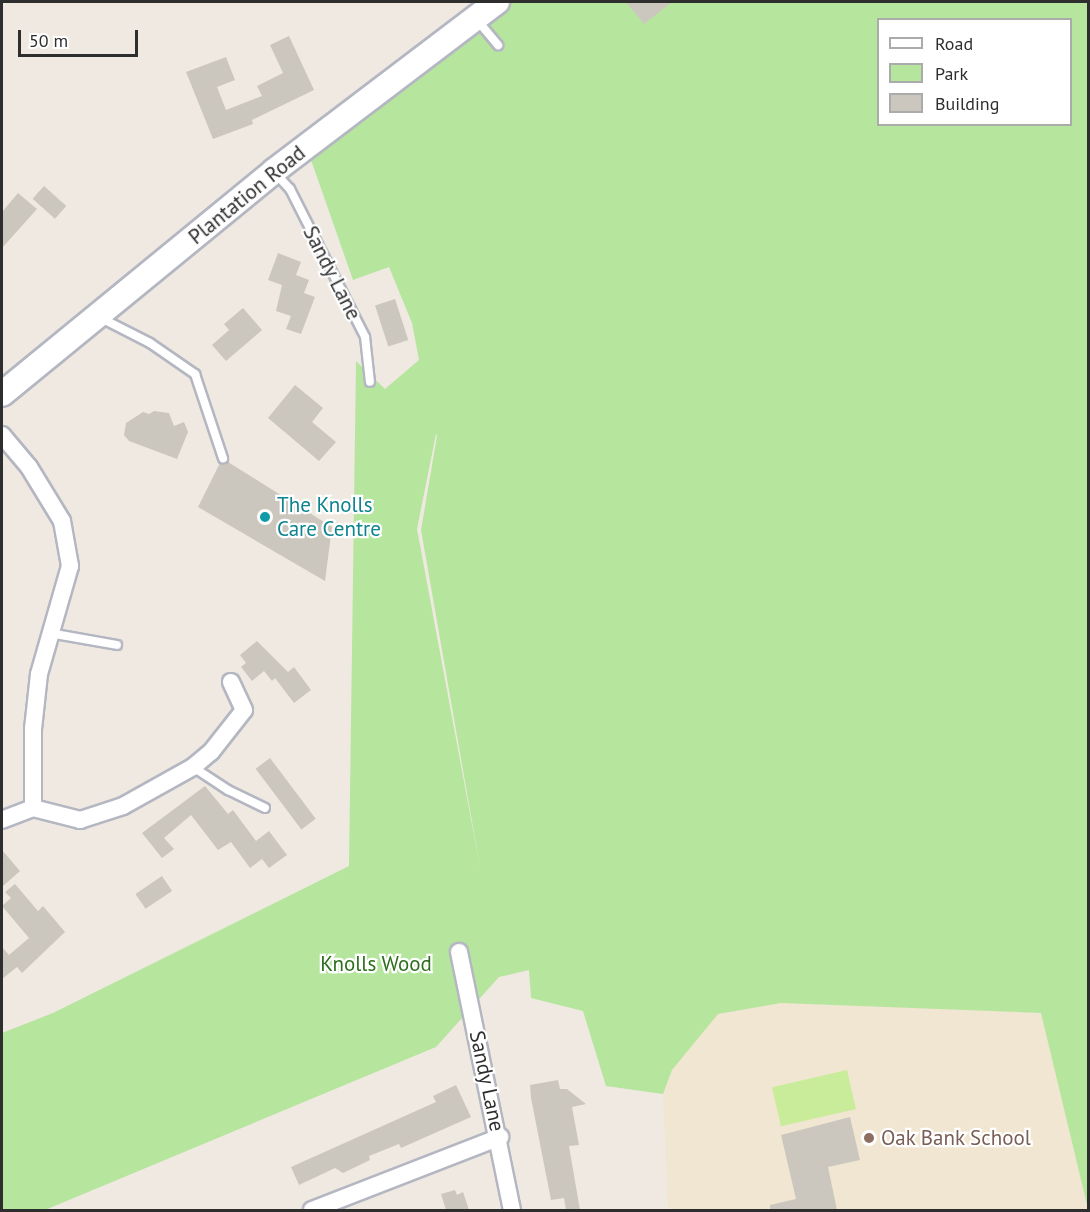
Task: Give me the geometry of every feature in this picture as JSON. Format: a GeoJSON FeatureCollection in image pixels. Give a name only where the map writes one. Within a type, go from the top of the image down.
{"type":"FeatureCollection","features":[{"type":"Feature","properties":{"kind":"street","name":"Plantation Road"},"geometry":{"type":"LineString","coordinates":[[2,394],[274,171],[497,2]]}},
{"type":"Feature","properties":{"kind":"street"},"geometry":{"type":"LineString","coordinates":[[2,435],[29,467],[62,521],[70,567],[48,633],[33,729],[33,808]]}},
{"type":"Feature","properties":{"kind":"street"},"geometry":{"type":"LineString","coordinates":[[2,820],[33,808],[80,820],[123,806],[193,767],[211,752],[244,710],[231,682]]}},
{"type":"Feature","properties":{"kind":"street","name":"Sandy Lane"},"geometry":{"type":"LineString","coordinates":[[459,952],[500,1137],[512,1210]]}},
{"type":"Feature","properties":{"kind":"street"},"geometry":{"type":"LineString","coordinates":[[312,1210],[500,1137]]}},
{"type":"Feature","properties":{"kind":"lane"},"geometry":{"type":"LineString","coordinates":[[475,18],[498,45]]}},
{"type":"Feature","properties":{"kind":"lane","name":"Sandy Lane"},"geometry":{"type":"LineString","coordinates":[[274,171],[290,189],[365,337],[370,382]]}},
{"type":"Feature","properties":{"kind":"lane"},"geometry":{"type":"LineString","coordinates":[[98,317],[150,343],[195,374],[223,458]]}},
{"type":"Feature","properties":{"kind":"lane"},"geometry":{"type":"LineString","coordinates":[[48,633],[117,645]]}},
{"type":"Feature","properties":{"kind":"lane"},"geometry":{"type":"LineString","coordinates":[[193,767],[228,790],[265,808]]}},
{"type":"Feature","properties":{"kind":"shaded area","name":"Oak Bank School"},"geometry":{"type":"Polygon","coordinates":[[[781,1003],[1041,1012],[1088,1210],[668,1210],[663,1094],[672,1070],[717,1014],[781,1003]]]}},
{"type":"Feature","properties":{"kind":"green space","name":"Knolls Wood"},"geometry":{"type":"Polygon","coordinates":[[[508,2],[1088,2],[1088,1209],[1041,1013],[781,1003],[718,1014],[672,1070],[663,1094],[606,1086],[583,1011],[531,998],[529,970],[499,977],[436,1047],[45,1210],[2,1210],[2,1033],[53,1013],[349,866],[356,361],[385,389],[419,360],[412,323],[389,267],[353,280],[310,157],[508,2]],[[436,434],[417,529],[481,873],[421,530],[436,434]]]}},
{"type":"Feature","properties":{"kind":"green space"},"geometry":{"type":"Polygon","coordinates":[[[847,1070],[856,1109],[781,1126],[772,1087],[847,1070]]]}},
{"type":"Feature","properties":{"kind":"building"},"geometry":{"type":"Polygon","coordinates":[[[626,2],[672,2],[644,24],[626,2]]]}},
{"type":"Feature","properties":{"kind":"building"},"geometry":{"type":"Polygon","coordinates":[[[289,36],[314,90],[252,120],[253,124],[213,139],[186,72],[226,57],[235,80],[217,87],[226,110],[262,96],[257,86],[283,73],[270,45],[289,36]]]}},
{"type":"Feature","properties":{"kind":"building"},"geometry":{"type":"Polygon","coordinates":[[[44,186],[66,206],[55,219],[33,199],[44,186]]]}},
{"type":"Feature","properties":{"kind":"building"},"geometry":{"type":"Polygon","coordinates":[[[18,193],[37,209],[2,248],[2,212],[18,193]]]}},
{"type":"Feature","properties":{"kind":"building"},"geometry":{"type":"Polygon","coordinates":[[[278,253],[301,262],[296,275],[309,280],[304,293],[315,297],[301,334],[286,329],[291,316],[276,311],[282,285],[268,280],[278,253]]]}},
{"type":"Feature","properties":{"kind":"building"},"geometry":{"type":"Polygon","coordinates":[[[395,299],[408,340],[388,346],[375,305],[395,299]]]}},
{"type":"Feature","properties":{"kind":"building"},"geometry":{"type":"Polygon","coordinates":[[[243,308],[262,330],[226,361],[212,345],[229,330],[224,324],[243,308]]]}},
{"type":"Feature","properties":{"kind":"building"},"geometry":{"type":"Polygon","coordinates":[[[295,385],[323,408],[312,422],[336,442],[319,461],[268,418],[295,385]]]}},
{"type":"Feature","properties":{"kind":"building"},"geometry":{"type":"Polygon","coordinates":[[[154,411],[169,413],[174,426],[184,422],[188,432],[177,459],[129,441],[124,435],[126,423],[143,412],[149,414],[154,411]]]}},
{"type":"Feature","properties":{"kind":"building","name":"The Knolls Care Centre"},"geometry":{"type":"Polygon","coordinates":[[[228,462],[332,527],[325,581],[198,507],[220,463],[228,462]]]}},
{"type":"Feature","properties":{"kind":"building"},"geometry":{"type":"Polygon","coordinates":[[[257,641],[288,672],[294,667],[311,690],[294,703],[275,678],[272,681],[264,671],[252,681],[241,667],[246,663],[240,655],[257,641]]]}},
{"type":"Feature","properties":{"kind":"building"},"geometry":{"type":"Polygon","coordinates":[[[270,758],[316,819],[301,830],[256,769],[270,758]]]}},
{"type":"Feature","properties":{"kind":"building"},"geometry":{"type":"Polygon","coordinates":[[[205,786],[228,814],[233,810],[256,841],[269,831],[287,855],[269,868],[262,859],[250,868],[231,842],[218,850],[191,815],[164,838],[174,849],[162,858],[142,833],[205,786]]]}},
{"type":"Feature","properties":{"kind":"building"},"geometry":{"type":"Polygon","coordinates":[[[2,850],[20,871],[2,887],[2,850]]]}},
{"type":"Feature","properties":{"kind":"building"},"geometry":{"type":"Polygon","coordinates":[[[162,876],[172,891],[146,909],[135,894],[162,876]]]}},
{"type":"Feature","properties":{"kind":"building"},"geometry":{"type":"Polygon","coordinates":[[[15,884],[38,911],[43,906],[65,932],[22,973],[17,967],[2,979],[2,947],[9,955],[29,938],[2,906],[11,898],[5,892],[15,884]]]}},
{"type":"Feature","properties":{"kind":"building"},"geometry":{"type":"Polygon","coordinates":[[[558,1080],[560,1089],[567,1089],[586,1104],[572,1107],[579,1145],[569,1146],[580,1210],[566,1210],[564,1198],[551,1200],[531,1098],[530,1085],[558,1080]]]}},
{"type":"Feature","properties":{"kind":"building"},"geometry":{"type":"Polygon","coordinates":[[[456,1085],[471,1117],[401,1148],[399,1144],[369,1156],[370,1160],[343,1173],[335,1168],[299,1185],[291,1167],[436,1102],[433,1096],[456,1085]]]}},
{"type":"Feature","properties":{"kind":"building"},"geometry":{"type":"Polygon","coordinates":[[[850,1117],[860,1160],[828,1167],[837,1210],[770,1210],[770,1205],[796,1199],[781,1135],[850,1117]]]}},
{"type":"Feature","properties":{"kind":"building"},"geometry":{"type":"Polygon","coordinates":[[[455,1190],[457,1195],[463,1192],[469,1210],[446,1210],[441,1194],[455,1190]]]}},
{"type":"Feature","properties":{"kind":"place","name":"The Knolls Care Centre"},"geometry":{"type":"Point","coordinates":[265,517]}},
{"type":"Feature","properties":{"kind":"place","name":"Oak Bank School"},"geometry":{"type":"Point","coordinates":[869,1138]}}]}
